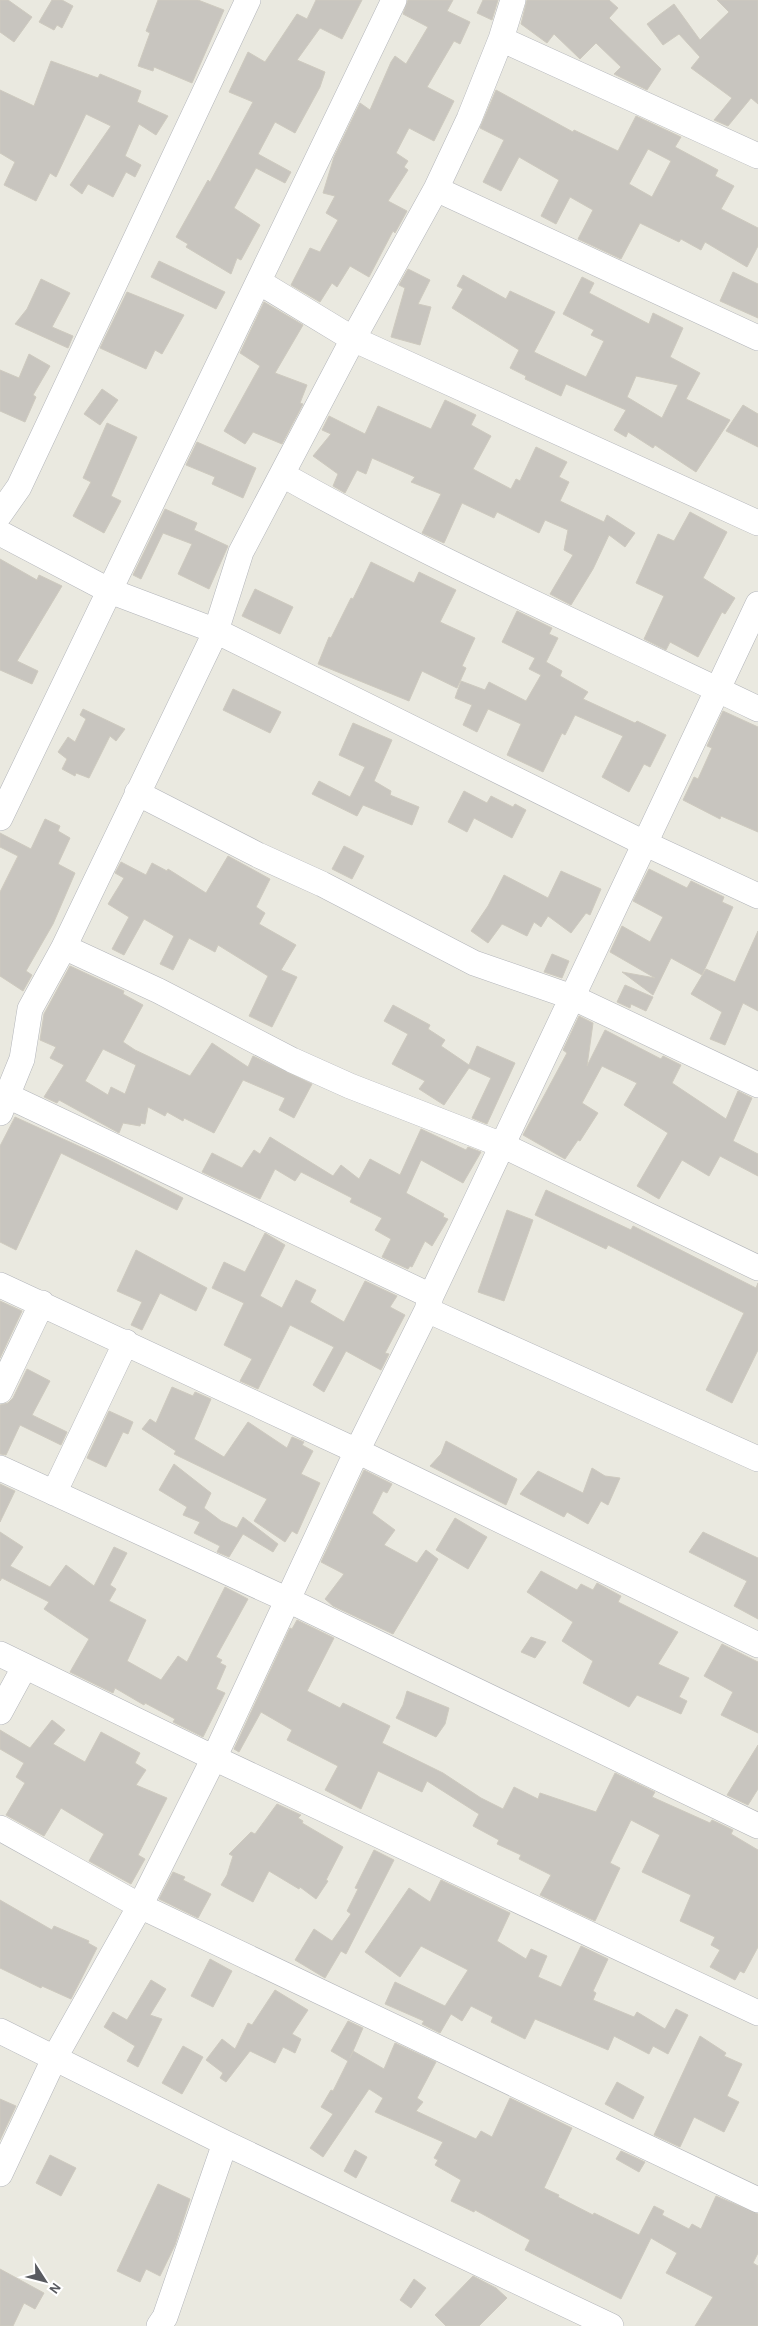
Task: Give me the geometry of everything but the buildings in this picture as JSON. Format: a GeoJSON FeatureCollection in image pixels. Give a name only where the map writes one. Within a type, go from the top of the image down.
{"type":"FeatureCollection","features":[{"type":"Feature","properties":{"kind":"street"},"geometry":{"type":"LineString","coordinates":[[0,514],[9,485],[248,0]]}},
{"type":"Feature","properties":{"kind":"street"},"geometry":{"type":"LineString","coordinates":[[0,818],[394,0]]}},
{"type":"Feature","properties":{"kind":"street"},"geometry":{"type":"LineString","coordinates":[[513,0],[501,39],[469,119],[436,189],[353,339],[241,552],[216,631],[64,947],[30,1009],[22,1059],[4,1105],[758,1459]]}},
{"type":"Feature","properties":{"kind":"street"},"geometry":{"type":"LineString","coordinates":[[501,39],[758,156]]}},
{"type":"Feature","properties":{"kind":"street"},"geometry":{"type":"LineString","coordinates":[[436,189],[758,338]]}},
{"type":"Feature","properties":{"kind":"street"},"geometry":{"type":"LineString","coordinates":[[259,282],[353,339],[758,523]]}},
{"type":"Feature","properties":{"kind":"street"},"geometry":{"type":"LineString","coordinates":[[283,475],[447,563],[758,709]]}},
{"type":"Feature","properties":{"kind":"street"},"geometry":{"type":"LineString","coordinates":[[0,533],[110,591],[216,631],[646,844],[758,896]]}},
{"type":"Feature","properties":{"kind":"street"},"geometry":{"type":"LineString","coordinates":[[0,2174],[55,2057],[140,1906],[214,1758],[357,1451],[429,1303],[758,604]]}},
{"type":"Feature","properties":{"kind":"street"},"geometry":{"type":"LineString","coordinates":[[137,793],[258,855],[322,884],[474,963],[572,997],[758,1086]]}},
{"type":"Feature","properties":{"kind":"street"},"geometry":{"type":"LineString","coordinates":[[64,947],[159,991],[292,1060],[350,1086],[502,1145],[758,1268]]}},
{"type":"Feature","properties":{"kind":"street"},"geometry":{"type":"LineString","coordinates":[[0,1285],[357,1451],[758,1645]]}},
{"type":"Feature","properties":{"kind":"street"},"geometry":{"type":"LineString","coordinates":[[0,1391],[42,1303]]}},
{"type":"Feature","properties":{"kind":"street"},"geometry":{"type":"LineString","coordinates":[[54,1493],[126,1342]]}},
{"type":"Feature","properties":{"kind":"street"},"geometry":{"type":"LineString","coordinates":[[0,1468],[288,1600],[758,1826]]}},
{"type":"Feature","properties":{"kind":"street"},"geometry":{"type":"LineString","coordinates":[[0,1654],[214,1758],[758,2013]]}},
{"type":"Feature","properties":{"kind":"street"},"geometry":{"type":"LineString","coordinates":[[0,1712],[25,1666]]}},
{"type":"Feature","properties":{"kind":"street"},"geometry":{"type":"LineString","coordinates":[[0,1828],[140,1906],[758,2200]]}},
{"type":"Feature","properties":{"kind":"street"},"geometry":{"type":"LineString","coordinates":[[0,2030],[225,2144],[611,2326]]}},
{"type":"Feature","properties":{"kind":"street"},"geometry":{"type":"LineString","coordinates":[[159,2326],[168,2308],[225,2144]]}}]}
